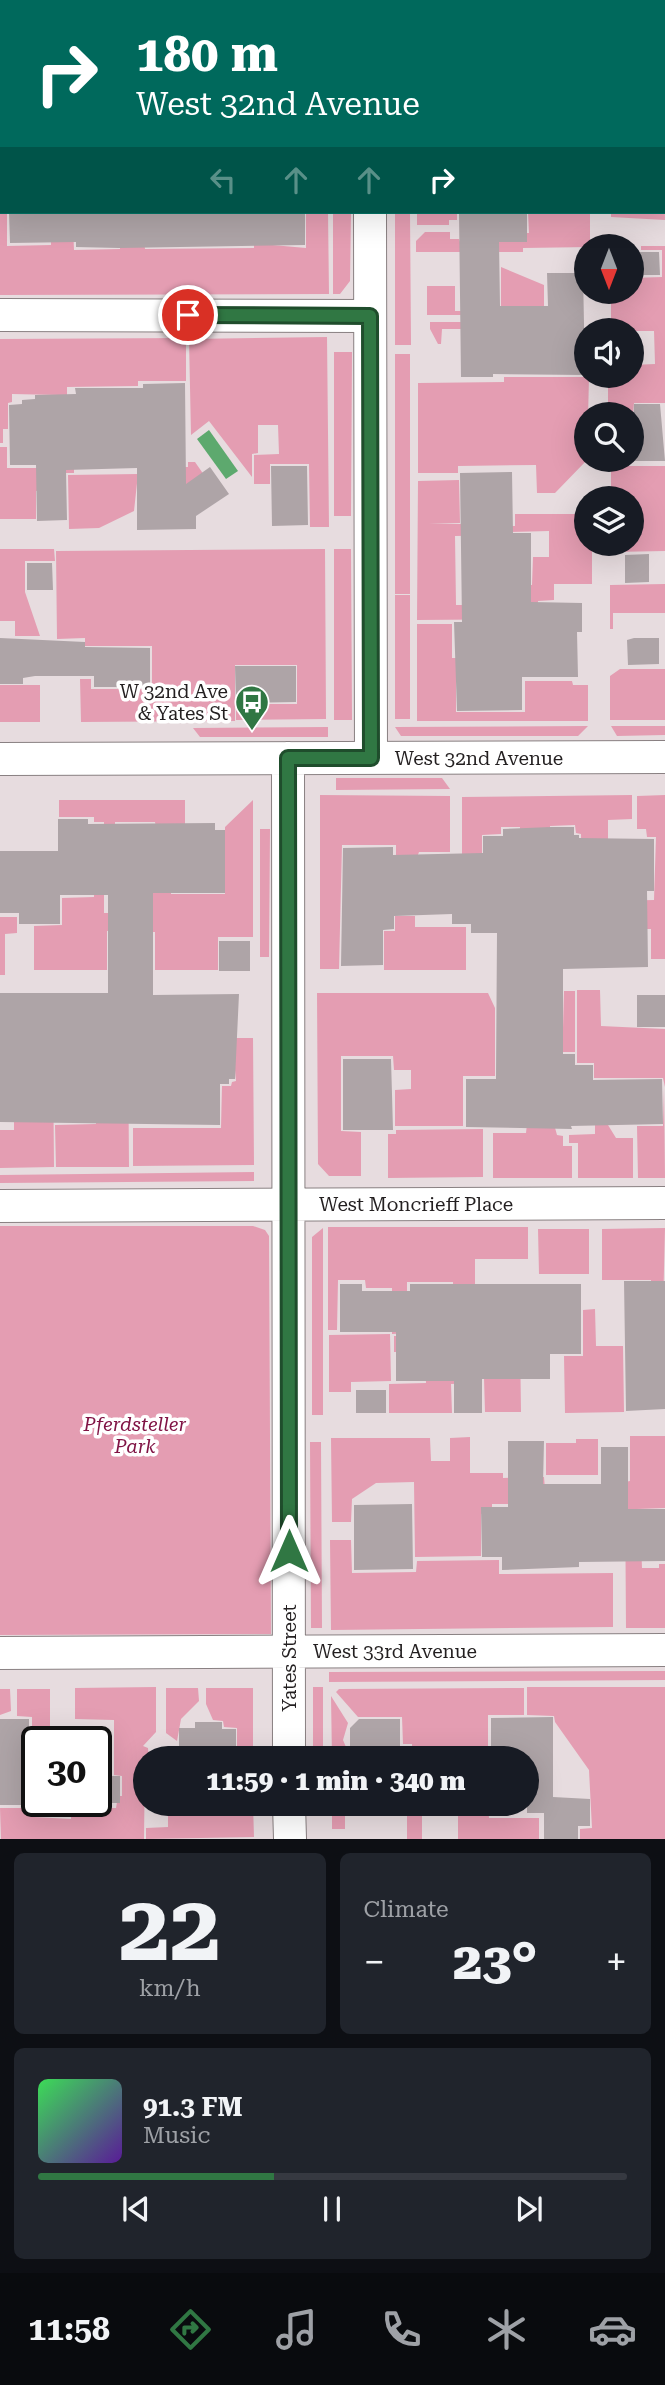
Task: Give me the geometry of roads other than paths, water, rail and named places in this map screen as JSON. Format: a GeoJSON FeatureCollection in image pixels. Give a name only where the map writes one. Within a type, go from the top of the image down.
{"type":"FeatureCollection","features":[{"type":"Feature","properties":{"kind":"street"},"geometry":{"type":"LineString","coordinates":[[370,214],[371,758]]}},
{"type":"Feature","properties":{"kind":"street"},"geometry":{"type":"LineString","coordinates":[[0,315],[370,316]]}},
{"type":"Feature","properties":{"kind":"street","name":"West 32nd Avenue"},"geometry":{"type":"LineString","coordinates":[[0,759],[665,757]]}},
{"type":"Feature","properties":{"kind":"street","name":"Yates Street"},"geometry":{"type":"LineString","coordinates":[[288,758],[289,1746]]}},
{"type":"Feature","properties":{"kind":"street","name":"West Moncrieff Place"},"geometry":{"type":"LineString","coordinates":[[0,1206],[665,1203]]}},
{"type":"Feature","properties":{"kind":"street","name":"West 33rd Avenue"},"geometry":{"type":"LineString","coordinates":[[0,1653],[665,1650]]}},
{"type":"Feature","properties":{"kind":"street"},"geometry":{"type":"LineString","coordinates":[[289,1816],[289,1839]]}},
{"type":"Feature","properties":{"kind":"place","name":"W 32nd Ave & Yates St"},"geometry":{"type":"Point","coordinates":[252,732]}},
{"type":"Feature","properties":{"kind":"park label","name":"Pferdsteller Park"},"geometry":{"type":"Point","coordinates":[135,1435]}}]}
